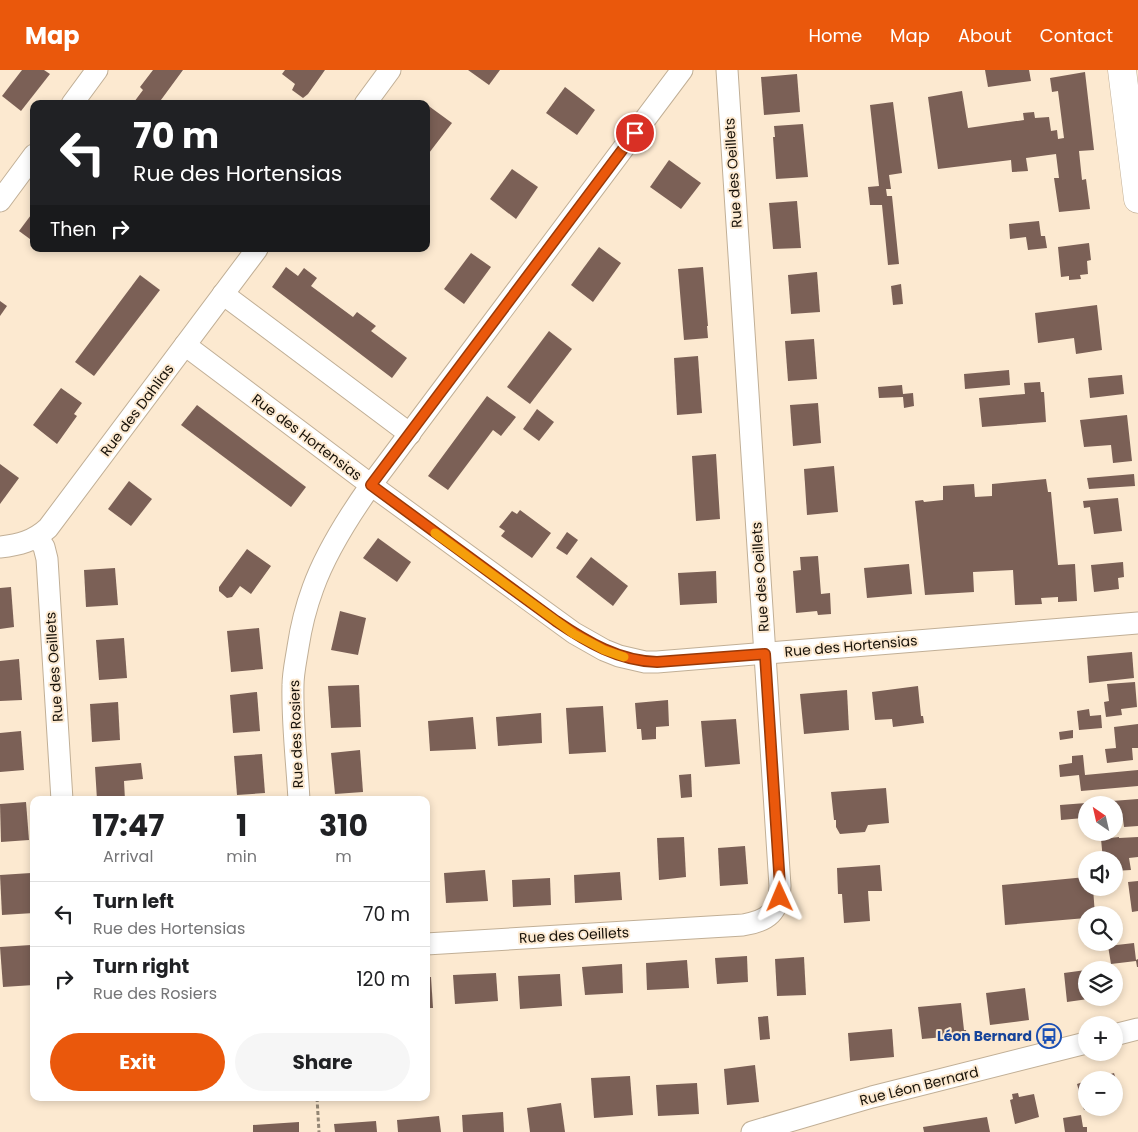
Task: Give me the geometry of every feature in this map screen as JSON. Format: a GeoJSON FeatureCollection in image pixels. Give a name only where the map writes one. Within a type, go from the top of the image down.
{"type":"FeatureCollection","features":[{"type":"Feature","properties":{"kind":"main road"},"geometry":{"type":"LineString","coordinates":[[1122,70],[1138,199]]}},
{"type":"Feature","properties":{"kind":"street"},"geometry":{"type":"LineString","coordinates":[[75,100],[97,70]]}},
{"type":"Feature","properties":{"kind":"street"},"geometry":{"type":"LineString","coordinates":[[368,100],[390,70]]}},
{"type":"Feature","properties":{"kind":"street","name":"Rue des Rosiers"},"geometry":{"type":"LineString","coordinates":[[299,796],[293,684],[295,664],[302,624],[313,587],[342,528],[371,485],[682,70]]}},
{"type":"Feature","properties":{"kind":"street","name":"Rue des Oeillets"},"geometry":{"type":"LineString","coordinates":[[430,944],[743,924],[760,921],[768,917],[777,905],[780,897],[727,70]]}},
{"type":"Feature","properties":{"kind":"street"},"geometry":{"type":"LineString","coordinates":[[0,201],[30,160]]}},
{"type":"Feature","properties":{"kind":"street","name":"Rue des Dahlias"},"geometry":{"type":"LineString","coordinates":[[0,547],[24,543],[37,537],[48,528],[256,252]]}},
{"type":"Feature","properties":{"kind":"street"},"geometry":{"type":"LineString","coordinates":[[223,294],[410,434]]}},
{"type":"Feature","properties":{"kind":"street","name":"Rue des Hortensias"},"geometry":{"type":"LineString","coordinates":[[185,345],[574,634],[619,656],[645,662],[657,662],[1138,623]]}},
{"type":"Feature","properties":{"kind":"street","name":"Rue des Oeillets"},"geometry":{"type":"LineString","coordinates":[[37,537],[44,547],[47,559],[62,796]]}},
{"type":"Feature","properties":{"kind":"street"},"geometry":{"type":"LineString","coordinates":[[1123,1033],[1138,1029]]}},
{"type":"Feature","properties":{"kind":"street","name":"Rue Léon Bernard"},"geometry":{"type":"LineString","coordinates":[[752,1132],[872,1097],[1078,1044]]}},
{"type":"Feature","properties":{"kind":"path"},"geometry":{"type":"LineString","coordinates":[[317,1101],[319,1132]]}},
{"type":"Feature","properties":{"kind":"building"},"geometry":{"type":"Polygon","coordinates":[[[22,70],[44,70],[50,74],[21,111],[2,96],[22,70]]]}},
{"type":"Feature","properties":{"kind":"building"},"geometry":{"type":"Polygon","coordinates":[[[153,70],[183,70],[161,100],[136,100],[143,90],[140,87],[153,70]]]}},
{"type":"Feature","properties":{"kind":"building"},"geometry":{"type":"Polygon","coordinates":[[[285,70],[325,70],[303,98],[292,90],[295,84],[282,74],[285,70]]]}},
{"type":"Feature","properties":{"kind":"building"},"geometry":{"type":"Polygon","coordinates":[[[468,70],[500,70],[489,85],[468,70]]]}},
{"type":"Feature","properties":{"kind":"building"},"geometry":{"type":"Polygon","coordinates":[[[985,70],[1029,70],[1031,81],[988,87],[985,70]]]}},
{"type":"Feature","properties":{"kind":"building"},"geometry":{"type":"Polygon","coordinates":[[[1085,72],[1094,150],[1079,151],[1082,180],[1086,179],[1090,209],[1059,212],[1054,178],[1059,178],[1056,154],[1026,158],[1028,171],[1012,172],[1011,160],[938,169],[928,97],[962,91],[968,128],[1024,120],[1023,113],[1034,112],[1035,118],[1049,117],[1051,131],[1057,130],[1058,139],[1064,138],[1058,91],[1052,92],[1050,78],[1085,72]]]}},
{"type":"Feature","properties":{"kind":"building"},"geometry":{"type":"Polygon","coordinates":[[[797,74],[800,112],[764,115],[761,77],[797,74]]]}},
{"type":"Feature","properties":{"kind":"building"},"geometry":{"type":"Polygon","coordinates":[[[565,87],[595,110],[577,135],[546,113],[565,87]]]}},
{"type":"Feature","properties":{"kind":"building"},"geometry":{"type":"Polygon","coordinates":[[[893,102],[902,173],[889,175],[891,189],[886,189],[887,196],[892,196],[899,264],[888,265],[882,205],[870,205],[868,187],[879,186],[870,105],[893,102]]]}},
{"type":"Feature","properties":{"kind":"building"},"geometry":{"type":"Polygon","coordinates":[[[430,107],[452,123],[430,152],[430,107]]]}},
{"type":"Feature","properties":{"kind":"building"},"geometry":{"type":"Polygon","coordinates":[[[803,124],[808,177],[776,179],[774,126],[803,124]]]}},
{"type":"Feature","properties":{"kind":"building"},"geometry":{"type":"Polygon","coordinates":[[[669,160],[701,183],[681,209],[650,187],[669,160]]]}},
{"type":"Feature","properties":{"kind":"building"},"geometry":{"type":"Polygon","coordinates":[[[512,169],[538,187],[516,219],[490,199],[512,169]]]}},
{"type":"Feature","properties":{"kind":"building"},"geometry":{"type":"Polygon","coordinates":[[[797,201],[801,248],[773,249],[769,203],[797,201]]]}},
{"type":"Feature","properties":{"kind":"building"},"geometry":{"type":"Polygon","coordinates":[[[30,216],[30,239],[19,231],[30,216]]]}},
{"type":"Feature","properties":{"kind":"building"},"geometry":{"type":"Polygon","coordinates":[[[1039,221],[1041,236],[1045,236],[1047,248],[1028,250],[1026,237],[1010,239],[1009,224],[1039,221]]]}},
{"type":"Feature","properties":{"kind":"building"},"geometry":{"type":"Polygon","coordinates":[[[1089,243],[1091,260],[1087,261],[1088,274],[1080,275],[1081,279],[1069,280],[1069,276],[1061,277],[1058,247],[1089,243]]]}},
{"type":"Feature","properties":{"kind":"building"},"geometry":{"type":"Polygon","coordinates":[[[599,247],[621,263],[593,302],[571,285],[599,247]]]}},
{"type":"Feature","properties":{"kind":"building"},"geometry":{"type":"Polygon","coordinates":[[[471,253],[491,267],[464,304],[444,289],[471,253]]]}},
{"type":"Feature","properties":{"kind":"building"},"geometry":{"type":"Polygon","coordinates":[[[286,267],[298,276],[304,268],[317,278],[311,286],[353,317],[357,312],[376,326],[371,331],[407,358],[392,378],[272,287],[286,267]]]}},
{"type":"Feature","properties":{"kind":"building"},"geometry":{"type":"Polygon","coordinates":[[[703,267],[708,338],[684,340],[678,269],[703,267]]]}},
{"type":"Feature","properties":{"kind":"building"},"geometry":{"type":"Polygon","coordinates":[[[817,272],[820,312],[791,314],[788,275],[817,272]]]}},
{"type":"Feature","properties":{"kind":"building"},"geometry":{"type":"Polygon","coordinates":[[[140,275],[160,290],[94,376],[75,362],[140,275]]]}},
{"type":"Feature","properties":{"kind":"building"},"geometry":{"type":"Polygon","coordinates":[[[901,284],[903,304],[893,305],[891,286],[901,284]]]}},
{"type":"Feature","properties":{"kind":"building"},"geometry":{"type":"Polygon","coordinates":[[[0,301],[7,306],[0,316],[0,301]]]}},
{"type":"Feature","properties":{"kind":"building"},"geometry":{"type":"Polygon","coordinates":[[[1097,305],[1102,350],[1076,354],[1074,338],[1038,343],[1035,313],[1097,305]]]}},
{"type":"Feature","properties":{"kind":"building"},"geometry":{"type":"Polygon","coordinates":[[[549,331],[572,349],[530,404],[507,387],[549,331]]]}},
{"type":"Feature","properties":{"kind":"building"},"geometry":{"type":"Polygon","coordinates":[[[814,339],[817,379],[788,381],[785,341],[814,339]]]}},
{"type":"Feature","properties":{"kind":"building"},"geometry":{"type":"Polygon","coordinates":[[[698,356],[702,413],[677,415],[674,358],[698,356]]]}},
{"type":"Feature","properties":{"kind":"building"},"geometry":{"type":"Polygon","coordinates":[[[1009,370],[1010,385],[965,389],[964,374],[1009,370]]]}},
{"type":"Feature","properties":{"kind":"building"},"geometry":{"type":"Polygon","coordinates":[[[1122,375],[1124,394],[1090,398],[1088,378],[1122,375]]]}},
{"type":"Feature","properties":{"kind":"building"},"geometry":{"type":"Polygon","coordinates":[[[1040,382],[1041,392],[1044,392],[1046,422],[982,427],[979,398],[1025,394],[1024,383],[1040,382]]]}},
{"type":"Feature","properties":{"kind":"building"},"geometry":{"type":"Polygon","coordinates":[[[902,385],[903,394],[913,393],[914,406],[904,408],[903,397],[879,398],[878,387],[902,385]]]}},
{"type":"Feature","properties":{"kind":"building"},"geometry":{"type":"Polygon","coordinates":[[[61,388],[82,403],[74,414],[77,416],[57,444],[33,425],[61,388]]]}},
{"type":"Feature","properties":{"kind":"building"},"geometry":{"type":"Polygon","coordinates":[[[487,396],[516,417],[501,436],[493,430],[448,490],[428,476],[487,396]]]}},
{"type":"Feature","properties":{"kind":"building"},"geometry":{"type":"Polygon","coordinates":[[[818,403],[821,443],[793,446],[790,405],[818,403]]]}},
{"type":"Feature","properties":{"kind":"building"},"geometry":{"type":"Polygon","coordinates":[[[197,405],[306,487],[291,507],[181,425],[197,405]]]}},
{"type":"Feature","properties":{"kind":"building"},"geometry":{"type":"Polygon","coordinates":[[[537,409],[554,422],[539,441],[523,429],[537,409]]]}},
{"type":"Feature","properties":{"kind":"building"},"geometry":{"type":"Polygon","coordinates":[[[1127,415],[1132,461],[1113,463],[1111,445],[1084,447],[1080,420],[1127,415]]]}},
{"type":"Feature","properties":{"kind":"building"},"geometry":{"type":"Polygon","coordinates":[[[716,454],[720,519],[696,521],[692,456],[716,454]]]}},
{"type":"Feature","properties":{"kind":"building"},"geometry":{"type":"Polygon","coordinates":[[[0,464],[19,478],[0,504],[0,464]]]}},
{"type":"Feature","properties":{"kind":"building"},"geometry":{"type":"Polygon","coordinates":[[[834,466],[838,512],[807,515],[804,469],[834,466]]]}},
{"type":"Feature","properties":{"kind":"building"},"geometry":{"type":"Polygon","coordinates":[[[1134,474],[1135,486],[1089,489],[1087,478],[1134,474]]]}},
{"type":"Feature","properties":{"kind":"building"},"geometry":{"type":"Polygon","coordinates":[[[1046,479],[1048,492],[1051,492],[1058,565],[1075,564],[1077,601],[1058,602],[1058,597],[1041,598],[1042,604],[1015,605],[1013,570],[973,572],[974,592],[925,595],[915,501],[943,500],[943,486],[974,484],[975,497],[992,496],[992,484],[1046,479]]]}},
{"type":"Feature","properties":{"kind":"building"},"geometry":{"type":"Polygon","coordinates":[[[129,481],[152,499],[131,526],[108,509],[129,481]]]}},
{"type":"Feature","properties":{"kind":"building"},"geometry":{"type":"Polygon","coordinates":[[[1118,498],[1122,531],[1094,534],[1090,507],[1084,508],[1083,501],[1118,498]]]}},
{"type":"Feature","properties":{"kind":"building"},"geometry":{"type":"Polygon","coordinates":[[[520,510],[551,533],[532,558],[501,536],[505,531],[499,527],[512,511],[517,514],[520,510]]]}},
{"type":"Feature","properties":{"kind":"building"},"geometry":{"type":"Polygon","coordinates":[[[567,532],[578,540],[567,555],[556,548],[567,532]]]}},
{"type":"Feature","properties":{"kind":"building"},"geometry":{"type":"Polygon","coordinates":[[[378,538],[411,562],[397,582],[363,558],[378,538]]]}},
{"type":"Feature","properties":{"kind":"building"},"geometry":{"type":"Polygon","coordinates":[[[247,549],[271,566],[251,594],[240,586],[232,597],[227,598],[219,591],[219,587],[247,549]]]}},
{"type":"Feature","properties":{"kind":"building"},"geometry":{"type":"Polygon","coordinates":[[[818,556],[821,594],[830,593],[831,614],[818,615],[817,611],[796,613],[793,571],[801,570],[800,557],[818,556]]]}},
{"type":"Feature","properties":{"kind":"building"},"geometry":{"type":"Polygon","coordinates":[[[591,557],[628,586],[613,606],[576,577],[591,557]]]}},
{"type":"Feature","properties":{"kind":"building"},"geometry":{"type":"Polygon","coordinates":[[[1123,562],[1124,577],[1118,578],[1119,589],[1094,592],[1091,565],[1123,562]]]}},
{"type":"Feature","properties":{"kind":"building"},"geometry":{"type":"Polygon","coordinates":[[[909,564],[912,594],[867,598],[864,568],[909,564]]]}},
{"type":"Feature","properties":{"kind":"building"},"geometry":{"type":"Polygon","coordinates":[[[115,568],[118,605],[86,607],[84,570],[115,568]]]}},
{"type":"Feature","properties":{"kind":"building"},"geometry":{"type":"Polygon","coordinates":[[[716,571],[717,603],[680,605],[678,573],[716,571]]]}},
{"type":"Feature","properties":{"kind":"building"},"geometry":{"type":"Polygon","coordinates":[[[11,587],[14,627],[0,629],[0,588],[11,587]]]}},
{"type":"Feature","properties":{"kind":"building"},"geometry":{"type":"Polygon","coordinates":[[[340,611],[366,618],[358,655],[331,650],[340,611]]]}},
{"type":"Feature","properties":{"kind":"building"},"geometry":{"type":"Polygon","coordinates":[[[259,628],[263,669],[231,672],[227,631],[259,628]]]}},
{"type":"Feature","properties":{"kind":"building"},"geometry":{"type":"Polygon","coordinates":[[[124,638],[127,678],[99,680],[96,640],[124,638]]]}},
{"type":"Feature","properties":{"kind":"building"},"geometry":{"type":"Polygon","coordinates":[[[1132,652],[1134,678],[1089,683],[1087,656],[1132,652]]]}},
{"type":"Feature","properties":{"kind":"building"},"geometry":{"type":"Polygon","coordinates":[[[19,659],[22,700],[0,701],[0,661],[19,659]]]}},
{"type":"Feature","properties":{"kind":"building"},"geometry":{"type":"Polygon","coordinates":[[[1135,682],[1137,707],[1121,709],[1122,715],[1106,717],[1104,702],[1109,701],[1107,684],[1135,682]]]}},
{"type":"Feature","properties":{"kind":"building"},"geometry":{"type":"Polygon","coordinates":[[[359,685],[361,727],[331,728],[328,686],[359,685]]]}},
{"type":"Feature","properties":{"kind":"building"},"geometry":{"type":"Polygon","coordinates":[[[918,686],[921,716],[923,716],[924,723],[893,727],[892,719],[875,720],[872,692],[918,686]]]}},
{"type":"Feature","properties":{"kind":"building"},"geometry":{"type":"Polygon","coordinates":[[[847,690],[849,730],[804,734],[800,694],[847,690]]]}},
{"type":"Feature","properties":{"kind":"building"},"geometry":{"type":"Polygon","coordinates":[[[257,692],[260,731],[233,733],[230,695],[257,692]]]}},
{"type":"Feature","properties":{"kind":"building"},"geometry":{"type":"Polygon","coordinates":[[[668,700],[669,726],[656,727],[656,739],[642,740],[641,729],[637,729],[635,703],[668,700]]]}},
{"type":"Feature","properties":{"kind":"building"},"geometry":{"type":"Polygon","coordinates":[[[118,702],[120,740],[92,742],[90,704],[118,702]]]}},
{"type":"Feature","properties":{"kind":"building"},"geometry":{"type":"Polygon","coordinates":[[[603,706],[606,752],[569,754],[566,708],[603,706]]]}},
{"type":"Feature","properties":{"kind":"building"},"geometry":{"type":"Polygon","coordinates":[[[1089,709],[1090,716],[1101,715],[1102,728],[1079,730],[1077,711],[1089,709]]]}},
{"type":"Feature","properties":{"kind":"building"},"geometry":{"type":"Polygon","coordinates":[[[541,713],[542,743],[498,746],[496,717],[541,713]]]}},
{"type":"Feature","properties":{"kind":"building"},"geometry":{"type":"Polygon","coordinates":[[[473,717],[476,749],[430,751],[428,721],[473,717]]]}},
{"type":"Feature","properties":{"kind":"building"},"geometry":{"type":"Polygon","coordinates":[[[736,719],[740,764],[705,767],[701,721],[736,719]]]}},
{"type":"Feature","properties":{"kind":"building"},"geometry":{"type":"Polygon","coordinates":[[[1138,724],[1138,748],[1132,748],[1133,760],[1107,763],[1105,749],[1116,748],[1114,727],[1138,724]]]}},
{"type":"Feature","properties":{"kind":"building"},"geometry":{"type":"Polygon","coordinates":[[[1073,730],[1073,738],[1060,740],[1059,732],[1073,730]]]}},
{"type":"Feature","properties":{"kind":"building"},"geometry":{"type":"Polygon","coordinates":[[[21,731],[24,770],[0,772],[0,733],[21,731]]]}},
{"type":"Feature","properties":{"kind":"building"},"geometry":{"type":"Polygon","coordinates":[[[360,750],[363,792],[335,794],[331,753],[360,750]]]}},
{"type":"Feature","properties":{"kind":"building"},"geometry":{"type":"Polygon","coordinates":[[[262,754],[265,793],[237,795],[234,756],[262,754]]]}},
{"type":"Feature","properties":{"kind":"building"},"geometry":{"type":"Polygon","coordinates":[[[1083,755],[1085,775],[1138,770],[1138,786],[1081,791],[1079,775],[1060,777],[1059,765],[1072,763],[1072,756],[1083,755]]]}},
{"type":"Feature","properties":{"kind":"building"},"geometry":{"type":"Polygon","coordinates":[[[141,763],[143,779],[124,781],[125,796],[97,796],[95,767],[141,763]]]}},
{"type":"Feature","properties":{"kind":"building"},"geometry":{"type":"Polygon","coordinates":[[[691,774],[692,797],[681,798],[679,775],[691,774]]]}},
{"type":"Feature","properties":{"kind":"building"},"geometry":{"type":"Polygon","coordinates":[[[886,788],[889,823],[868,825],[865,832],[840,834],[836,827],[836,820],[834,820],[831,792],[886,788]]]}},
{"type":"Feature","properties":{"kind":"building"},"geometry":{"type":"Polygon","coordinates":[[[1138,799],[1138,826],[1124,827],[1123,800],[1138,799]]]}},
{"type":"Feature","properties":{"kind":"building"},"geometry":{"type":"Polygon","coordinates":[[[26,802],[29,840],[1,842],[0,804],[26,802]]]}},
{"type":"Feature","properties":{"kind":"building"},"geometry":{"type":"Polygon","coordinates":[[[1078,804],[1078,818],[1061,820],[1060,805],[1078,804]]]}},
{"type":"Feature","properties":{"kind":"building"},"geometry":{"type":"Polygon","coordinates":[[[684,837],[686,877],[659,880],[657,838],[684,837]]]}},
{"type":"Feature","properties":{"kind":"building"},"geometry":{"type":"Polygon","coordinates":[[[1138,837],[1138,857],[1129,858],[1131,870],[1123,870],[1123,851],[1102,851],[1101,841],[1123,841],[1123,838],[1138,837]]]}},
{"type":"Feature","properties":{"kind":"building"},"geometry":{"type":"Polygon","coordinates":[[[745,846],[748,884],[720,886],[718,848],[745,846]]]}},
{"type":"Feature","properties":{"kind":"building"},"geometry":{"type":"Polygon","coordinates":[[[880,865],[882,891],[868,891],[870,921],[844,923],[842,894],[838,894],[837,868],[880,865]]]}},
{"type":"Feature","properties":{"kind":"building"},"geometry":{"type":"Polygon","coordinates":[[[485,870],[488,901],[446,903],[444,873],[485,870]]]}},
{"type":"Feature","properties":{"kind":"building"},"geometry":{"type":"Polygon","coordinates":[[[620,872],[622,900],[575,903],[574,875],[620,872]]]}},
{"type":"Feature","properties":{"kind":"building"},"geometry":{"type":"Polygon","coordinates":[[[30,873],[30,913],[2,915],[0,875],[30,873]]]}},
{"type":"Feature","properties":{"kind":"building"},"geometry":{"type":"Polygon","coordinates":[[[550,878],[551,905],[513,907],[512,880],[550,878]]]}},
{"type":"Feature","properties":{"kind":"building"},"geometry":{"type":"Polygon","coordinates":[[[1078,878],[1078,896],[1094,896],[1094,906],[1078,906],[1078,919],[1005,925],[1002,885],[1078,878]]]}},
{"type":"Feature","properties":{"kind":"building"},"geometry":{"type":"Polygon","coordinates":[[[1138,881],[1138,911],[1132,912],[1128,882],[1138,881]]]}},
{"type":"Feature","properties":{"kind":"building"},"geometry":{"type":"Polygon","coordinates":[[[1134,943],[1138,967],[1136,961],[1123,963],[1123,961],[1110,961],[1109,951],[1123,951],[1123,944],[1134,943]]]}},
{"type":"Feature","properties":{"kind":"building"},"geometry":{"type":"Polygon","coordinates":[[[30,945],[30,985],[3,987],[0,947],[30,945]]]}},
{"type":"Feature","properties":{"kind":"building"},"geometry":{"type":"Polygon","coordinates":[[[747,956],[748,982],[717,984],[715,958],[747,956]]]}},
{"type":"Feature","properties":{"kind":"building"},"geometry":{"type":"Polygon","coordinates":[[[804,957],[806,995],[777,996],[775,959],[804,957]]]}},
{"type":"Feature","properties":{"kind":"building"},"geometry":{"type":"Polygon","coordinates":[[[687,960],[689,988],[647,990],[646,963],[687,960]]]}},
{"type":"Feature","properties":{"kind":"building"},"geometry":{"type":"Polygon","coordinates":[[[622,964],[623,993],[585,995],[582,967],[622,964]]]}},
{"type":"Feature","properties":{"kind":"building"},"geometry":{"type":"Polygon","coordinates":[[[1078,971],[1078,1000],[1067,1002],[1064,973],[1078,971]]]}},
{"type":"Feature","properties":{"kind":"building"},"geometry":{"type":"Polygon","coordinates":[[[496,973],[498,1001],[455,1004],[453,975],[496,973]]]}},
{"type":"Feature","properties":{"kind":"building"},"geometry":{"type":"Polygon","coordinates":[[[560,974],[562,1006],[520,1009],[518,976],[560,974]]]}},
{"type":"Feature","properties":{"kind":"building"},"geometry":{"type":"Polygon","coordinates":[[[430,977],[431,977],[433,1008],[430,1008],[430,977]]]}},
{"type":"Feature","properties":{"kind":"building"},"geometry":{"type":"Polygon","coordinates":[[[1025,988],[1029,1020],[990,1025],[986,993],[1025,988]]]}},
{"type":"Feature","properties":{"kind":"building"},"geometry":{"type":"Polygon","coordinates":[[[961,1003],[964,1030],[966,1030],[967,1035],[922,1039],[918,1007],[961,1003]]]}},
{"type":"Feature","properties":{"kind":"building"},"geometry":{"type":"Polygon","coordinates":[[[768,1016],[770,1039],[760,1040],[758,1017],[768,1016]]]}},
{"type":"Feature","properties":{"kind":"building"},"geometry":{"type":"Polygon","coordinates":[[[892,1029],[894,1057],[850,1061],[848,1033],[892,1029]]]}},
{"type":"Feature","properties":{"kind":"building"},"geometry":{"type":"Polygon","coordinates":[[[755,1065],[759,1102],[727,1105],[724,1069],[755,1065]]]}},
{"type":"Feature","properties":{"kind":"building"},"geometry":{"type":"Polygon","coordinates":[[[630,1076],[633,1115],[594,1118],[591,1078],[630,1076]]]}},
{"type":"Feature","properties":{"kind":"building"},"geometry":{"type":"Polygon","coordinates":[[[697,1083],[699,1114],[658,1116],[656,1085],[697,1083]]]}},
{"type":"Feature","properties":{"kind":"building"},"geometry":{"type":"Polygon","coordinates":[[[1018,1093],[1019,1097],[1034,1094],[1039,1117],[1015,1124],[1010,1100],[1013,1099],[1012,1094],[1018,1093]]]}},
{"type":"Feature","properties":{"kind":"building"},"geometry":{"type":"Polygon","coordinates":[[[561,1103],[565,1132],[530,1132],[527,1108],[561,1103]]]}},
{"type":"Feature","properties":{"kind":"building"},"geometry":{"type":"Polygon","coordinates":[[[503,1112],[504,1132],[463,1132],[462,1115],[503,1112]]]}},
{"type":"Feature","properties":{"kind":"building"},"geometry":{"type":"Polygon","coordinates":[[[439,1116],[441,1132],[398,1132],[397,1120],[439,1116]]]}},
{"type":"Feature","properties":{"kind":"building"},"geometry":{"type":"Polygon","coordinates":[[[1081,1116],[1083,1127],[1087,1127],[1087,1132],[1065,1132],[1063,1118],[1081,1116]]]}},
{"type":"Feature","properties":{"kind":"building"},"geometry":{"type":"Polygon","coordinates":[[[987,1117],[990,1132],[924,1132],[923,1127],[987,1117]]]}},
{"type":"Feature","properties":{"kind":"building"},"geometry":{"type":"Polygon","coordinates":[[[376,1121],[377,1132],[335,1132],[334,1124],[376,1121]]]}},
{"type":"Feature","properties":{"kind":"building"},"geometry":{"type":"Polygon","coordinates":[[[299,1122],[299,1132],[253,1132],[253,1125],[299,1122]]]}},
{"type":"Feature","properties":{"kind":"slow traffic"},"geometry":{"type":"LineString","coordinates":[[435,533],[574,634],[604,650],[624,657]]}},
{"type":"Feature","properties":{"kind":"place","name":"Léon Bernard"},"geometry":{"type":"Point","coordinates":[1049,1036]}},
{"type":"Feature","properties":{"kind":"route"},"geometry":{"type":"LineString","coordinates":[[635,133],[371,485],[574,634],[604,650],[619,656],[645,662],[765,654],[780,897]]}}]}
